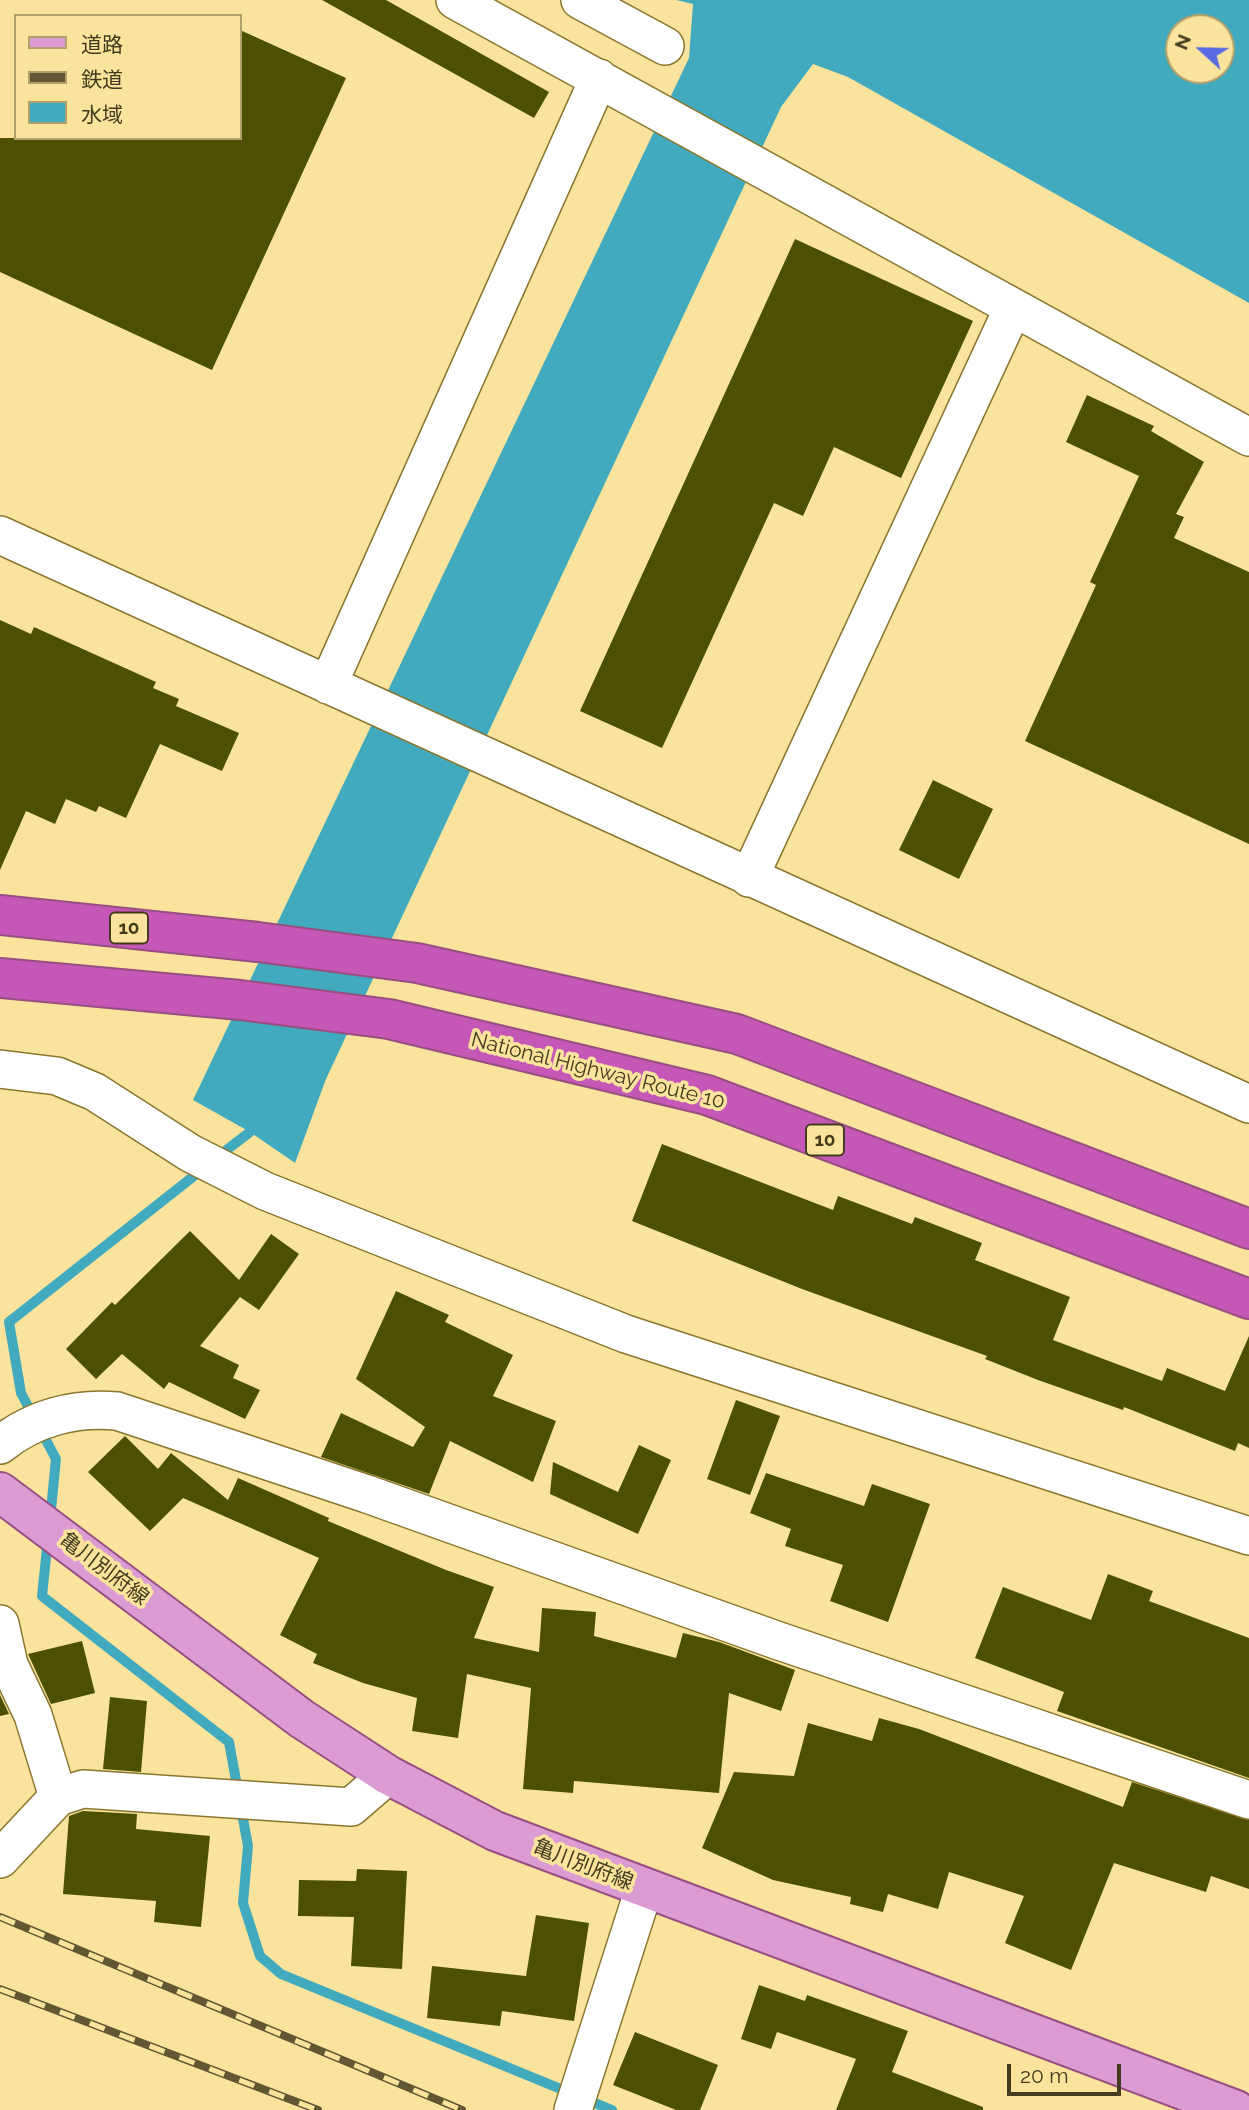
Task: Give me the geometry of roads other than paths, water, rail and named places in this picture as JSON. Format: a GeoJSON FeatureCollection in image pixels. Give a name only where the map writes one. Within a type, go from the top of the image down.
{"type":"FeatureCollection","features":[{"type":"Feature","properties":{"kind":"highway","name":"10"},"geometry":{"type":"LineString","coordinates":[[0,915],[258,942],[417,963],[737,1034],[1249,1228]]}},
{"type":"Feature","properties":{"kind":"highway","name":"National Highway Route 10"},"geometry":{"type":"LineString","coordinates":[[0,978],[240,1000],[389,1018],[707,1095],[1249,1299]]}},
{"type":"Feature","properties":{"kind":"main road","name":"亀川別府線"},"geometry":{"type":"LineString","coordinates":[[6,1497],[79,1549],[271,1697],[388,1775],[495,1831],[643,1889],[1236,2110]]}},
{"type":"Feature","properties":{"kind":"street"},"geometry":{"type":"LineString","coordinates":[[455,0],[1249,437]]}},
{"type":"Feature","properties":{"kind":"street"},"geometry":{"type":"LineString","coordinates":[[580,0],[665,46]]}},
{"type":"Feature","properties":{"kind":"street"},"geometry":{"type":"LineString","coordinates":[[335,688],[612,86]]}},
{"type":"Feature","properties":{"kind":"street"},"geometry":{"type":"LineString","coordinates":[[749,878],[1013,307]]}},
{"type":"Feature","properties":{"kind":"street"},"geometry":{"type":"LineString","coordinates":[[0,534],[505,767],[1249,1104]]}},
{"type":"Feature","properties":{"kind":"street"},"geometry":{"type":"LineString","coordinates":[[0,1069],[57,1076],[95,1092],[190,1153],[265,1191],[626,1334],[1249,1536]]}},
{"type":"Feature","properties":{"kind":"street"},"geometry":{"type":"LineString","coordinates":[[4,1439],[67,1411],[117,1411],[367,1494],[776,1640],[1249,1800]]}},
{"type":"Feature","properties":{"kind":"street"},"geometry":{"type":"LineString","coordinates":[[0,1624],[9,1665],[33,1715],[58,1797]]}},
{"type":"Feature","properties":{"kind":"street"},"geometry":{"type":"LineString","coordinates":[[0,1859],[58,1797],[83,1790],[351,1807],[388,1775]]}},
{"type":"Feature","properties":{"kind":"street"},"geometry":{"type":"LineString","coordinates":[[573,2110],[643,1889]]}},
{"type":"Feature","properties":{"kind":"water"},"geometry":{"type":"Polygon","coordinates":[[[676,0],[1249,0],[1249,303],[848,77],[813,64],[781,107],[326,1079],[295,1163],[250,1132],[193,1100],[689,58],[693,4],[676,0]]]}},
{"type":"Feature","properties":{"kind":"waterway"},"geometry":{"type":"LineString","coordinates":[[216,1158],[250,1132]]}},
{"type":"Feature","properties":{"kind":"waterway"},"geometry":{"type":"LineString","coordinates":[[50,1520],[56,1459],[21,1393],[9,1322],[204,1168]]}},
{"type":"Feature","properties":{"kind":"waterway"},"geometry":{"type":"LineString","coordinates":[[48,1539],[42,1596],[229,1742],[248,1846],[243,1903],[260,1956],[281,1974],[612,2110]]}},
{"type":"Feature","properties":{"kind":"railway"},"geometry":{"type":"LineString","coordinates":[[0,1917],[462,2110]]}},
{"type":"Feature","properties":{"kind":"railway"},"geometry":{"type":"LineString","coordinates":[[0,1989],[318,2110]]}}]}
